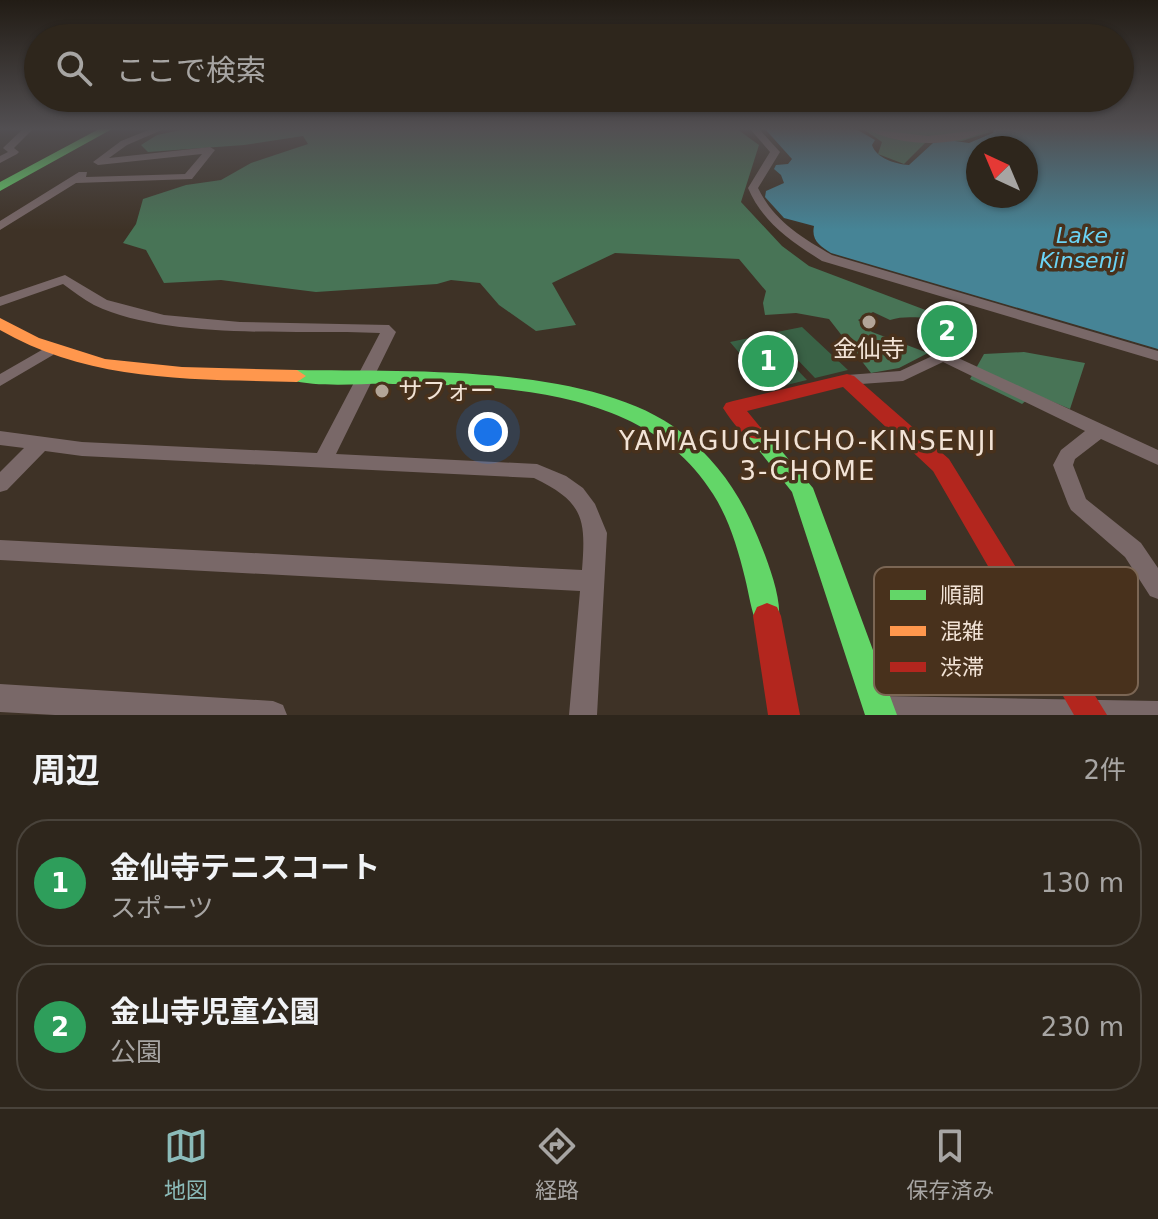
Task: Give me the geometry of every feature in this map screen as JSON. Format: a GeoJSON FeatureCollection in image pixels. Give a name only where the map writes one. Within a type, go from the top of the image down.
{"type":"FeatureCollection","features":[{"type":"Feature","properties":{"kind":"main road"},"geometry":{"type":"LineString","coordinates":[[0,180],[34,162]]}},
{"type":"Feature","properties":{"kind":"main road"},"geometry":{"type":"LineString","coordinates":[[0,187],[45,162]]}},
{"type":"Feature","properties":{"kind":"main road"},"geometry":{"type":"LineString","coordinates":[[0,323],[47,352],[142,370],[556,388],[615,404],[674,439],[706,468],[736,512],[749,542],[784,715]]}},
{"type":"Feature","properties":{"kind":"main road"},"geometry":{"type":"LineString","coordinates":[[874,695],[802,488],[733,408],[847,380],[941,465],[1002,567]]}},
{"type":"Feature","properties":{"kind":"main road"},"geometry":{"type":"LineString","coordinates":[[1079,695],[1090,713]]}},
{"type":"Feature","properties":{"kind":"street"},"geometry":{"type":"LineString","coordinates":[[0,226],[75,180],[98,162]]}},
{"type":"Feature","properties":{"kind":"street"},"geometry":{"type":"LineString","coordinates":[[75,180],[188,177],[200,162]]}},
{"type":"Feature","properties":{"kind":"street"},"geometry":{"type":"LineString","coordinates":[[769,162],[753,188],[760,206],[790,235],[827,258],[1158,356]]}},
{"type":"Feature","properties":{"kind":"street"},"geometry":{"type":"LineString","coordinates":[[0,302],[65,279],[102,303],[147,316],[220,323],[384,328],[388,332],[322,462]]}},
{"type":"Feature","properties":{"kind":"street"},"geometry":{"type":"LineString","coordinates":[[0,381],[47,352]]}},
{"type":"Feature","properties":{"kind":"street"},"geometry":{"type":"LineString","coordinates":[[847,380],[903,376],[943,356],[1158,458]]}},
{"type":"Feature","properties":{"kind":"street"},"geometry":{"type":"LineString","coordinates":[[1099,430],[1068,455],[1063,465],[1069,486],[1078,504],[1133,550],[1158,588]]}},
{"type":"Feature","properties":{"kind":"street"},"geometry":{"type":"LineString","coordinates":[[0,438],[82,449],[537,471],[569,485],[591,512],[596,533],[583,715]]}},
{"type":"Feature","properties":{"kind":"street"},"geometry":{"type":"LineString","coordinates":[[0,484],[40,444]]}},
{"type":"Feature","properties":{"kind":"street"},"geometry":{"type":"LineString","coordinates":[[0,550],[593,581]]}},
{"type":"Feature","properties":{"kind":"street"},"geometry":{"type":"LineString","coordinates":[[0,698],[273,715]]}},
{"type":"Feature","properties":{"kind":"street"},"geometry":{"type":"LineString","coordinates":[[880,712],[1158,715]]}},
{"type":"Feature","properties":{"kind":"green space"},"geometry":{"type":"Polygon","coordinates":[[[754,162],[741,202],[782,246],[809,266],[944,317],[890,320],[873,312],[858,320],[872,332],[928,353],[899,368],[871,373],[829,319],[796,313],[765,315],[763,303],[766,291],[739,259],[615,253],[552,283],[576,325],[536,331],[499,305],[480,283],[451,280],[437,284],[316,292],[221,280],[164,283],[146,250],[123,243],[136,224],[143,199],[186,185],[221,180],[251,163],[754,162]]]}},
{"type":"Feature","properties":{"kind":"green space"},"geometry":{"type":"Polygon","coordinates":[[[802,327],[848,370],[815,378],[772,333],[802,327]]]}},
{"type":"Feature","properties":{"kind":"green space"},"geometry":{"type":"Polygon","coordinates":[[[764,335],[807,380],[770,389],[730,342],[764,335]]]}},
{"type":"Feature","properties":{"kind":"green space"},"geometry":{"type":"Polygon","coordinates":[[[1024,352],[1085,363],[1070,409],[1034,394],[1022,404],[970,379],[984,354],[1024,352]]]}},
{"type":"Feature","properties":{"kind":"water","name":"Lake Kinsenji"},"geometry":{"type":"Polygon","coordinates":[[[789,162],[909,165],[912,162],[966,162],[966,208],[1038,208],[1038,162],[1158,162],[1158,349],[831,253],[815,239],[814,226],[784,218],[765,197],[766,191],[784,183],[774,169],[776,165],[789,162]]]}},
{"type":"Feature","properties":{"kind":"traffic: fast"},"geometry":{"type":"LineString","coordinates":[[0,187],[45,162]]}},
{"type":"Feature","properties":{"kind":"traffic: fast"},"geometry":{"type":"LineString","coordinates":[[297,376],[518,384],[574,394],[626,411],[671,436],[709,471],[721,487],[747,540],[767,616]]}},
{"type":"Feature","properties":{"kind":"traffic: fast"},"geometry":{"type":"LineString","coordinates":[[755,433],[802,488],[874,695]]}},
{"type":"Feature","properties":{"kind":"traffic: fast"},"geometry":{"type":"LineString","coordinates":[[874,695],[881,715]]}},
{"type":"Feature","properties":{"kind":"traffic: slow"},"geometry":{"type":"LineString","coordinates":[[0,323],[33,342],[68,356],[105,365],[182,373],[297,376]]}},
{"type":"Feature","properties":{"kind":"traffic: jam"},"geometry":{"type":"LineString","coordinates":[[755,433],[733,408],[847,380],[941,465],[1002,567]]}},
{"type":"Feature","properties":{"kind":"traffic: jam"},"geometry":{"type":"LineString","coordinates":[[767,616],[784,715]]}},
{"type":"Feature","properties":{"kind":"traffic: jam"},"geometry":{"type":"LineString","coordinates":[[1079,695],[1091,715]]}},
{"type":"Feature","properties":{"kind":"place","name":"金仙寺"},"geometry":{"type":"Point","coordinates":[869,322]}},
{"type":"Feature","properties":{"kind":"place","name":"金山寺児童公園"},"geometry":{"type":"Point","coordinates":[947,331]}},
{"type":"Feature","properties":{"kind":"place","name":"金仙寺テニスコート"},"geometry":{"type":"Point","coordinates":[768,361]}},
{"type":"Feature","properties":{"kind":"place","name":"サフォー"},"geometry":{"type":"Point","coordinates":[382,391]}},
{"type":"Feature","properties":{"kind":"district","name":"YAMAGUCHICHO-KINSENJI 3-CHOME"},"geometry":{"type":"Point","coordinates":[808,456]}}]}
